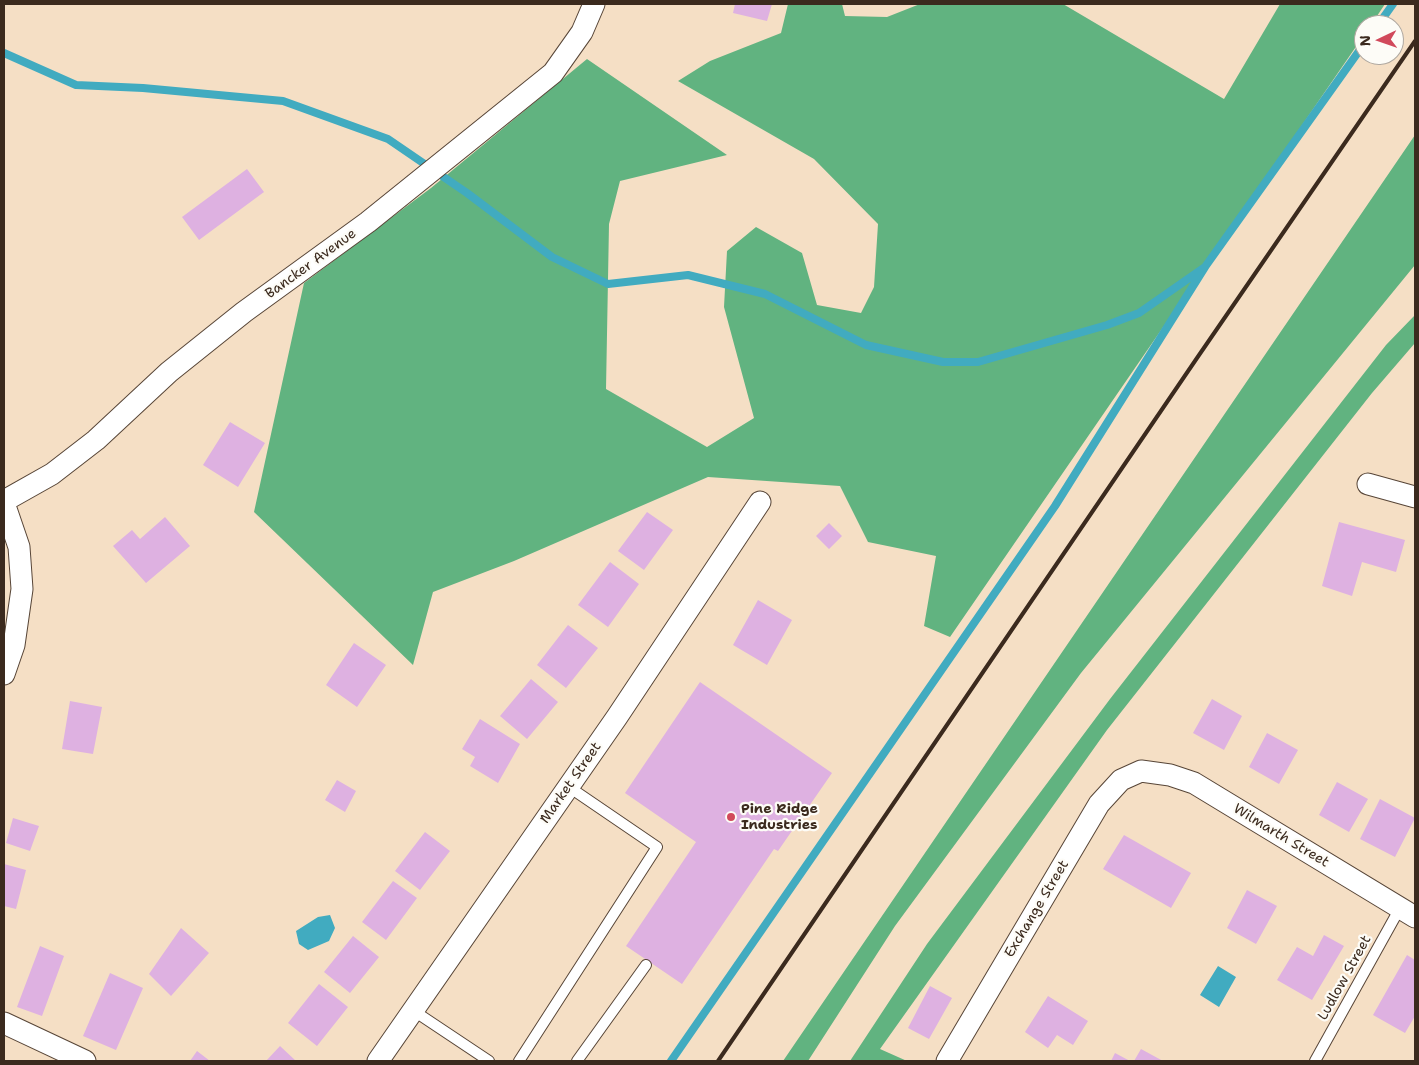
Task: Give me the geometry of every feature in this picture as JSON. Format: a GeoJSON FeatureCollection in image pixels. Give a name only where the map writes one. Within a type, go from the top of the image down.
{"type":"FeatureCollection","features":[{"type":"Feature","properties":{"kind":"street","name":"Bancker Avenue"},"geometry":{"type":"LineString","coordinates":[[4,502],[52,474],[96,440],[169,372],[244,312],[368,222],[553,73],[582,32],[594,4]]}},
{"type":"Feature","properties":{"kind":"street"},"geometry":{"type":"LineString","coordinates":[[1368,484],[1415,497]]}},
{"type":"Feature","properties":{"kind":"street"},"geometry":{"type":"LineString","coordinates":[[4,502],[19,547],[22,589],[14,645],[4,674]]}},
{"type":"Feature","properties":{"kind":"street","name":"Market Street"},"geometry":{"type":"LineString","coordinates":[[378,1061],[629,699],[760,502]]}},
{"type":"Feature","properties":{"kind":"street","name":"Wilmarth Street"},"geometry":{"type":"LineString","coordinates":[[1141,771],[1170,775],[1194,784],[1408,912]]}},
{"type":"Feature","properties":{"kind":"street","name":"Exchange Street"},"geometry":{"type":"LineString","coordinates":[[947,1061],[1099,804],[1121,780],[1141,771]]}},
{"type":"Feature","properties":{"kind":"street"},"geometry":{"type":"LineString","coordinates":[[4,1024],[85,1061]]}},
{"type":"Feature","properties":{"kind":"lane"},"geometry":{"type":"LineString","coordinates":[[520,1061],[657,847],[569,786]]}},
{"type":"Feature","properties":{"kind":"lane","name":"Ludlow Street"},"geometry":{"type":"LineString","coordinates":[[1315,1061],[1408,912]]}},
{"type":"Feature","properties":{"kind":"lane"},"geometry":{"type":"LineString","coordinates":[[577,1061],[646,965]]}},
{"type":"Feature","properties":{"kind":"lane"},"geometry":{"type":"LineString","coordinates":[[414,1011],[489,1061]]}},
{"type":"Feature","properties":{"kind":"green space"},"geometry":{"type":"Polygon","coordinates":[[[788,4],[842,4],[845,16],[887,17],[920,4],[1063,4],[1224,99],[1280,4],[1385,4],[1378,15],[1354,15],[1354,50],[950,637],[924,626],[936,556],[868,542],[840,486],[708,477],[514,561],[433,592],[413,665],[254,512],[304,283],[431,188],[587,59],[727,155],[620,181],[609,224],[606,389],[707,447],[754,418],[724,307],[727,251],[756,227],[802,253],[817,305],[861,313],[874,287],[878,224],[814,159],[678,81],[710,61],[781,33],[788,4]]]}},
{"type":"Feature","properties":{"kind":"green space"},"geometry":{"type":"Polygon","coordinates":[[[1415,135],[1415,265],[1081,673],[895,926],[808,1061],[783,1061],[1415,135]]]}},
{"type":"Feature","properties":{"kind":"green space"},"geometry":{"type":"Polygon","coordinates":[[[1415,315],[1415,343],[1372,393],[1107,730],[880,1049],[907,1061],[850,1061],[927,944],[1110,699],[1386,345],[1415,315]]]}},
{"type":"Feature","properties":{"kind":"water"},"geometry":{"type":"Polygon","coordinates":[[[330,915],[335,928],[329,941],[308,950],[299,944],[296,931],[318,917],[330,915]]]}},
{"type":"Feature","properties":{"kind":"water"},"geometry":{"type":"Polygon","coordinates":[[[1218,966],[1236,977],[1219,1007],[1200,995],[1218,966]]]}},
{"type":"Feature","properties":{"kind":"building"},"geometry":{"type":"Polygon","coordinates":[[[735,4],[772,4],[767,21],[733,13],[735,4]]]}},
{"type":"Feature","properties":{"kind":"building"},"geometry":{"type":"Polygon","coordinates":[[[247,169],[264,192],[199,240],[182,217],[247,169]]]}},
{"type":"Feature","properties":{"kind":"building"},"geometry":{"type":"Polygon","coordinates":[[[230,422],[265,443],[238,487],[203,465],[230,422]]]}},
{"type":"Feature","properties":{"kind":"building"},"geometry":{"type":"Polygon","coordinates":[[[647,512],[673,530],[644,570],[618,551],[647,512]]]}},
{"type":"Feature","properties":{"kind":"building"},"geometry":{"type":"Polygon","coordinates":[[[165,517],[190,546],[146,583],[113,546],[132,530],[140,539],[165,517]]]}},
{"type":"Feature","properties":{"kind":"building"},"geometry":{"type":"Polygon","coordinates":[[[1339,522],[1405,540],[1396,572],[1362,562],[1352,596],[1322,586],[1339,522]]]}},
{"type":"Feature","properties":{"kind":"building"},"geometry":{"type":"Polygon","coordinates":[[[829,523],[842,536],[829,549],[816,536],[829,523]]]}},
{"type":"Feature","properties":{"kind":"building"},"geometry":{"type":"Polygon","coordinates":[[[610,562],[639,584],[608,627],[578,605],[610,562]]]}},
{"type":"Feature","properties":{"kind":"building"},"geometry":{"type":"Polygon","coordinates":[[[758,600],[792,620],[767,665],[733,645],[758,600]]]}},
{"type":"Feature","properties":{"kind":"building"},"geometry":{"type":"Polygon","coordinates":[[[568,625],[598,648],[566,688],[537,665],[568,625]]]}},
{"type":"Feature","properties":{"kind":"building"},"geometry":{"type":"Polygon","coordinates":[[[354,643],[386,665],[357,707],[326,685],[354,643]]]}},
{"type":"Feature","properties":{"kind":"building"},"geometry":{"type":"Polygon","coordinates":[[[531,679],[558,702],[527,739],[500,716],[531,679]]]}},
{"type":"Feature","properties":{"kind":"building","name":"Pine Ridge Industries"},"geometry":{"type":"Polygon","coordinates":[[[700,682],[832,773],[778,851],[774,849],[682,984],[626,946],[696,842],[625,793],[700,682]]]}},
{"type":"Feature","properties":{"kind":"building"},"geometry":{"type":"Polygon","coordinates":[[[1212,699],[1242,716],[1224,750],[1193,733],[1212,699]]]}},
{"type":"Feature","properties":{"kind":"building"},"geometry":{"type":"Polygon","coordinates":[[[70,701],[102,707],[93,754],[62,749],[70,701]]]}},
{"type":"Feature","properties":{"kind":"building"},"geometry":{"type":"Polygon","coordinates":[[[480,719],[520,744],[498,783],[470,766],[475,757],[462,749],[480,719]]]}},
{"type":"Feature","properties":{"kind":"building"},"geometry":{"type":"Polygon","coordinates":[[[1267,733],[1298,750],[1279,784],[1249,767],[1267,733]]]}},
{"type":"Feature","properties":{"kind":"building"},"geometry":{"type":"Polygon","coordinates":[[[337,780],[356,791],[345,812],[325,800],[337,780]]]}},
{"type":"Feature","properties":{"kind":"building"},"geometry":{"type":"Polygon","coordinates":[[[1337,782],[1368,799],[1349,832],[1319,815],[1337,782]]]}},
{"type":"Feature","properties":{"kind":"building"},"geometry":{"type":"Polygon","coordinates":[[[1380,799],[1415,818],[1395,857],[1360,839],[1380,799]]]}},
{"type":"Feature","properties":{"kind":"building"},"geometry":{"type":"Polygon","coordinates":[[[13,818],[39,826],[30,851],[6,843],[13,818]]]}},
{"type":"Feature","properties":{"kind":"building"},"geometry":{"type":"Polygon","coordinates":[[[425,832],[450,851],[420,890],[395,871],[425,832]]]}},
{"type":"Feature","properties":{"kind":"building"},"geometry":{"type":"Polygon","coordinates":[[[1124,835],[1191,873],[1171,908],[1103,869],[1124,835]]]}},
{"type":"Feature","properties":{"kind":"building"},"geometry":{"type":"Polygon","coordinates":[[[4,864],[26,870],[16,909],[4,906],[4,864]]]}},
{"type":"Feature","properties":{"kind":"building"},"geometry":{"type":"Polygon","coordinates":[[[393,881],[417,898],[386,940],[362,922],[393,881]]]}},
{"type":"Feature","properties":{"kind":"building"},"geometry":{"type":"Polygon","coordinates":[[[1247,890],[1277,906],[1256,944],[1227,928],[1247,890]]]}},
{"type":"Feature","properties":{"kind":"building"},"geometry":{"type":"Polygon","coordinates":[[[181,928],[209,953],[171,996],[149,974],[181,928]]]}},
{"type":"Feature","properties":{"kind":"building"},"geometry":{"type":"Polygon","coordinates":[[[1324,935],[1344,946],[1312,1000],[1277,980],[1297,947],[1313,956],[1324,935]]]}},
{"type":"Feature","properties":{"kind":"building"},"geometry":{"type":"Polygon","coordinates":[[[353,936],[379,957],[350,993],[324,972],[353,936]]]}},
{"type":"Feature","properties":{"kind":"building"},"geometry":{"type":"Polygon","coordinates":[[[40,946],[64,956],[42,1016],[17,1007],[40,946]]]}},
{"type":"Feature","properties":{"kind":"building"},"geometry":{"type":"Polygon","coordinates":[[[1407,955],[1415,960],[1415,1016],[1405,1033],[1373,1015],[1407,955]]]}},
{"type":"Feature","properties":{"kind":"building"},"geometry":{"type":"Polygon","coordinates":[[[110,973],[143,988],[116,1050],[83,1036],[110,973]]]}},
{"type":"Feature","properties":{"kind":"building"},"geometry":{"type":"Polygon","coordinates":[[[319,984],[348,1007],[317,1046],[288,1023],[319,984]]]}},
{"type":"Feature","properties":{"kind":"building"},"geometry":{"type":"Polygon","coordinates":[[[930,986],[952,998],[929,1039],[908,1028],[930,986]]]}},
{"type":"Feature","properties":{"kind":"building"},"geometry":{"type":"Polygon","coordinates":[[[1048,996],[1088,1021],[1073,1045],[1057,1035],[1048,1048],[1025,1032],[1048,996]]]}},
{"type":"Feature","properties":{"kind":"building"},"geometry":{"type":"Polygon","coordinates":[[[280,1046],[296,1061],[266,1061],[280,1046]]]}},
{"type":"Feature","properties":{"kind":"building"},"geometry":{"type":"Polygon","coordinates":[[[1141,1049],[1163,1061],[1134,1061],[1141,1049]]]}},
{"type":"Feature","properties":{"kind":"building"},"geometry":{"type":"Polygon","coordinates":[[[197,1051],[210,1061],[190,1061],[197,1051]]]}},
{"type":"Feature","properties":{"kind":"building"},"geometry":{"type":"Polygon","coordinates":[[[1115,1053],[1130,1061],[1111,1061],[1115,1053]]]}},
{"type":"Feature","properties":{"kind":"waterway"},"geometry":{"type":"LineString","coordinates":[[1385,15],[1393,4]]}},
{"type":"Feature","properties":{"kind":"waterway"},"geometry":{"type":"LineString","coordinates":[[4,53],[76,85],[143,88],[283,101],[388,139],[467,193],[552,257],[608,284],[688,275],[765,294],[866,345],[943,362],[978,362],[1107,325],[1139,313],[1205,267]]}},
{"type":"Feature","properties":{"kind":"waterway"},"geometry":{"type":"LineString","coordinates":[[671,1061],[1055,506],[1205,267],[1354,58]]}},
{"type":"Feature","properties":{"kind":"railway"},"geometry":{"type":"LineString","coordinates":[[718,1061],[1415,41]]}},
{"type":"Feature","properties":{"kind":"place","name":"Pine Ridge Industries"},"geometry":{"type":"Point","coordinates":[731,817]}}]}
